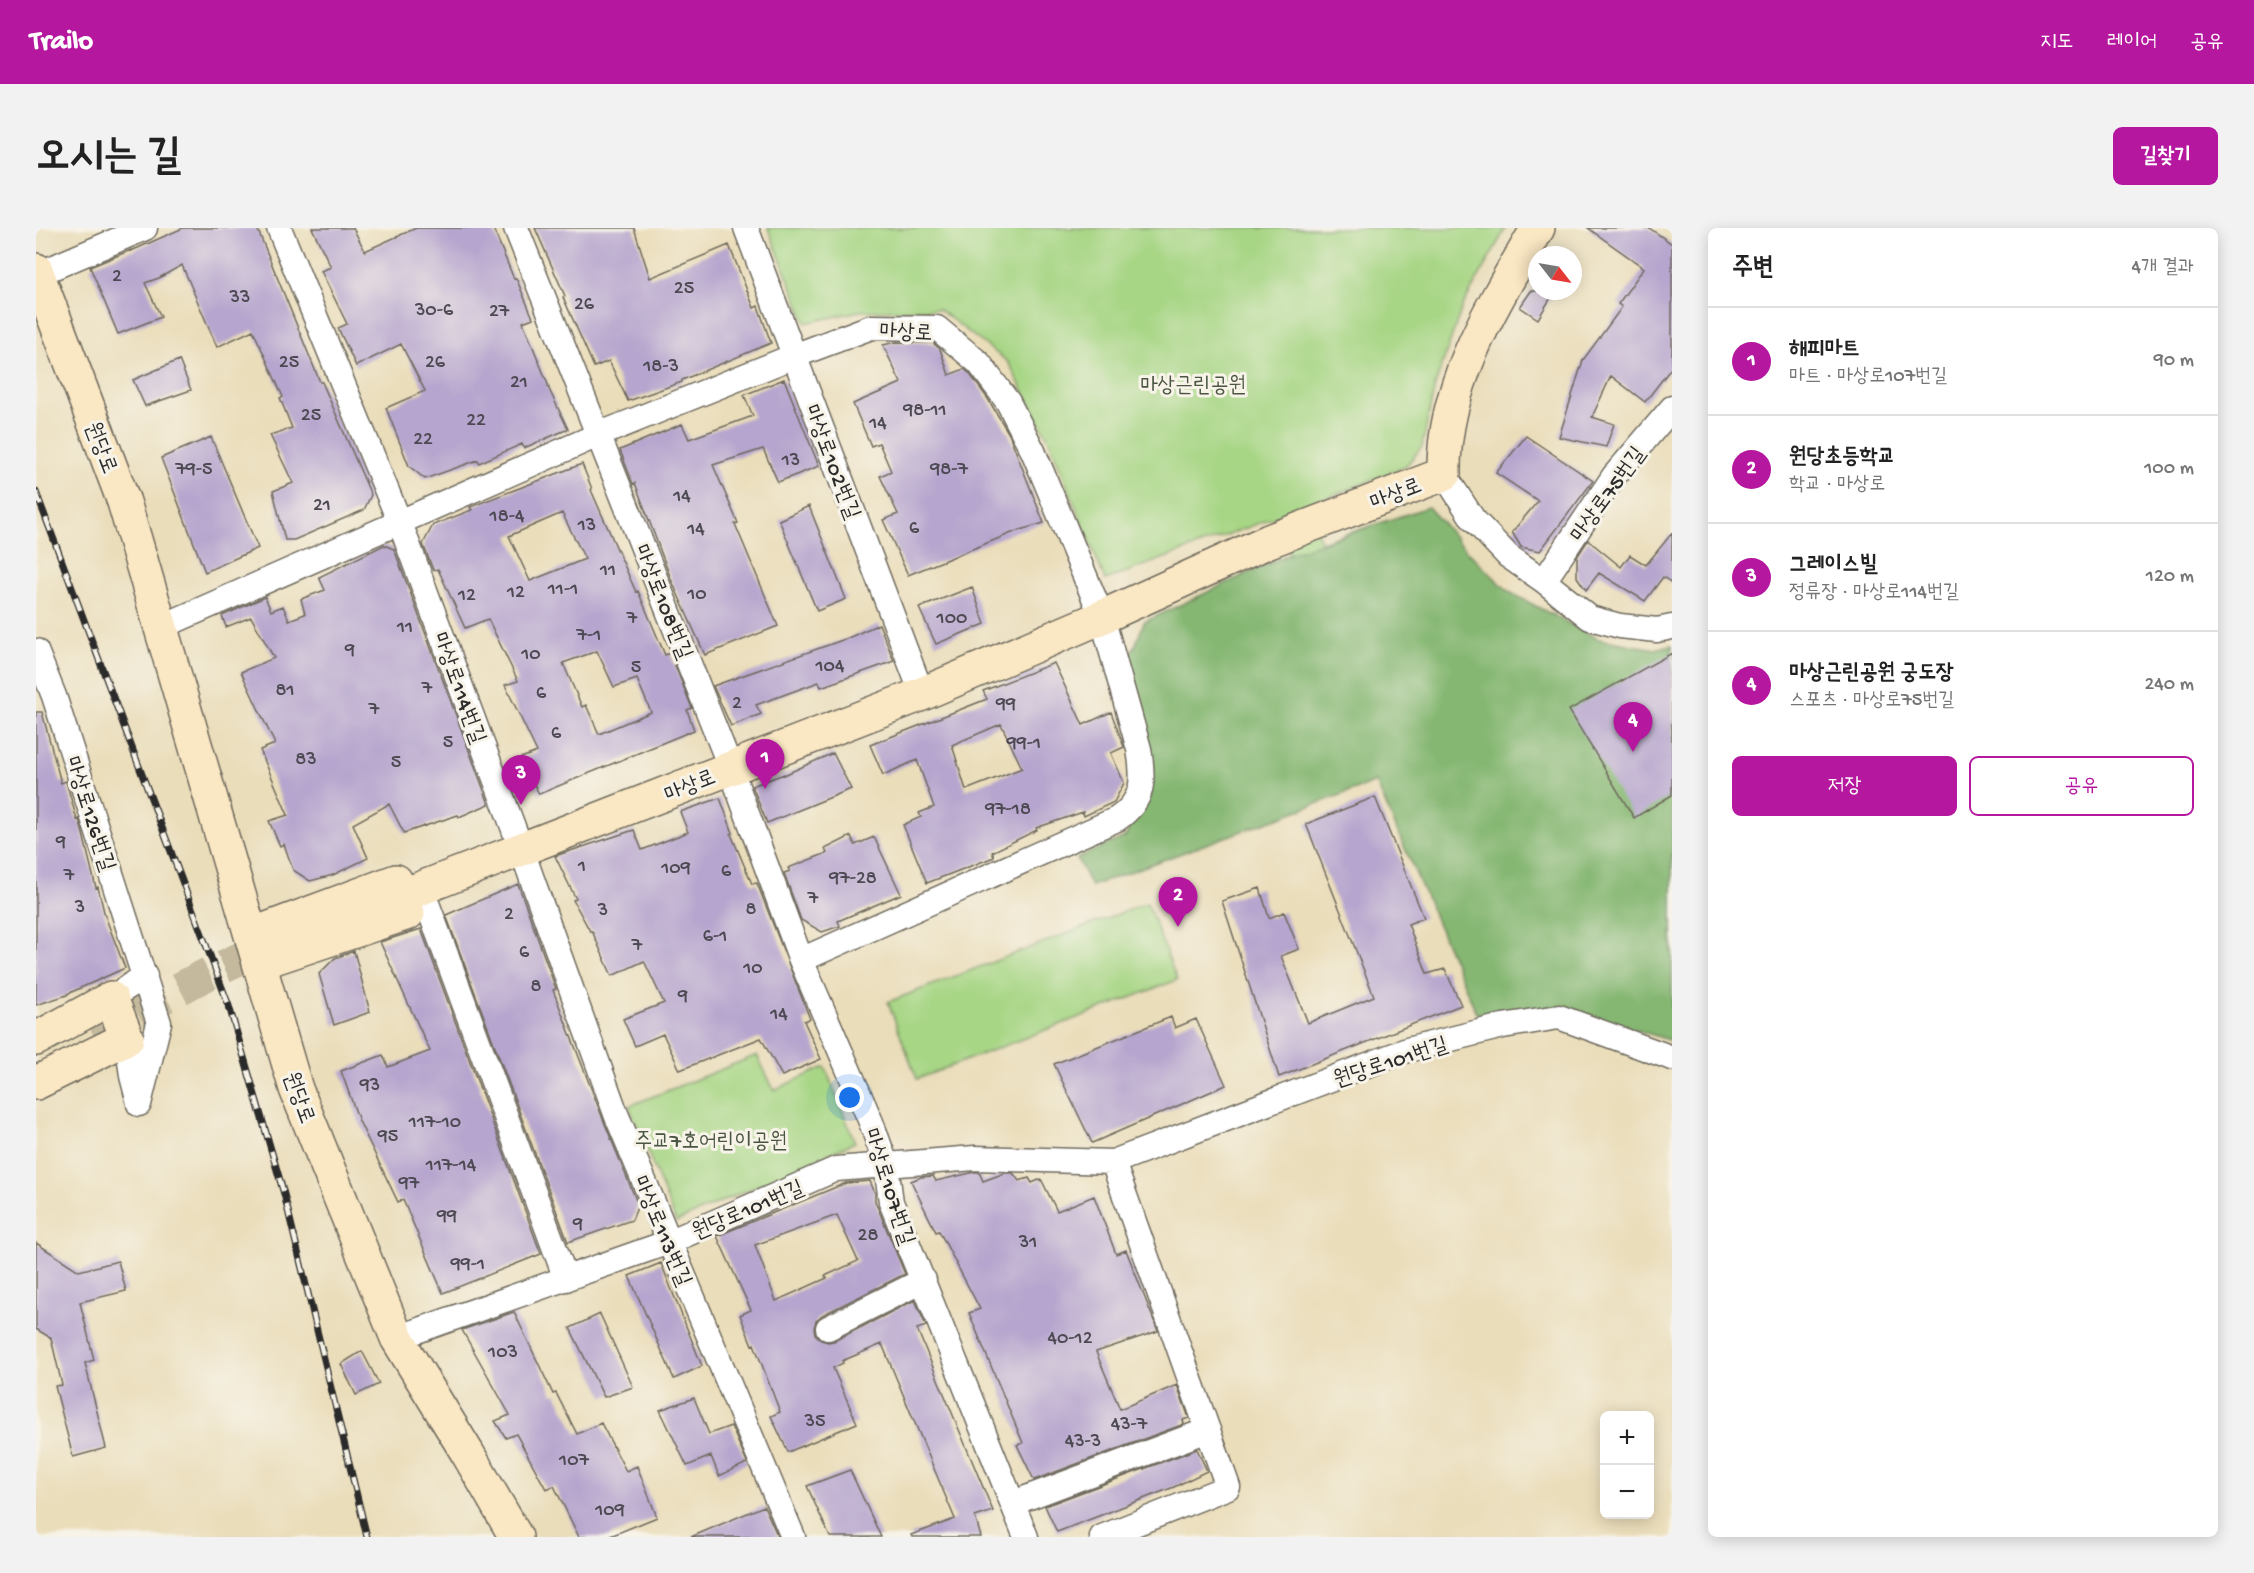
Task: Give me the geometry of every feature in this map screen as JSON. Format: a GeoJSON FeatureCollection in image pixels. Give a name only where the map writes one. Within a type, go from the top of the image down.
{"type":"FeatureCollection","features":[{"type":"Feature","properties":{"kind":"street"},"geometry":{"type":"LineString","coordinates":[[37,272],[145,228]]}},
{"type":"Feature","properties":{"kind":"street","name":"마상로114번길"},"geometry":{"type":"LineString","coordinates":[[279,228],[400,523],[522,850]]}},
{"type":"Feature","properties":{"kind":"street","name":"마상로108번길"},"geometry":{"type":"LineString","coordinates":[[516,228],[730,768]]}},
{"type":"Feature","properties":{"kind":"street","name":"마상로102번길"},"geometry":{"type":"LineString","coordinates":[[746,228],[922,694]]}},
{"type":"Feature","properties":{"kind":"street","name":"마상로"},"geometry":{"type":"LineString","coordinates":[[375,906],[922,694],[1102,617],[1269,541],[1444,474],[1443,449],[1457,390],[1487,314],[1538,228]]}},
{"type":"Feature","properties":{"kind":"street","name":"원당로"},"geometry":{"type":"LineString","coordinates":[[37,272],[124,502],[296,1089],[397,1338],[516,1537]]}},
{"type":"Feature","properties":{"kind":"street","name":"마상로"},"geometry":{"type":"LineString","coordinates":[[794,356],[871,327],[937,328],[979,363],[1008,402],[1033,451],[1102,617],[1139,749],[1142,769],[1138,798],[1130,810],[1107,823],[801,960]]}},
{"type":"Feature","properties":{"kind":"street"},"geometry":{"type":"LineString","coordinates":[[161,627],[598,435],[794,356]]}},
{"type":"Feature","properties":{"kind":"street","name":"마상로75번길"},"geometry":{"type":"LineString","coordinates":[[1544,580],[1614,476],[1672,408]]}},
{"type":"Feature","properties":{"kind":"street"},"geometry":{"type":"LineString","coordinates":[[1444,474],[1473,519],[1508,556],[1544,580],[1590,618],[1620,627],[1657,630],[1672,627]]}},
{"type":"Feature","properties":{"kind":"street","name":"마상로126번길"},"geometry":{"type":"LineString","coordinates":[[36,651],[45,699],[145,976],[159,1023],[139,1104],[132,1076],[127,1038]]}},
{"type":"Feature","properties":{"kind":"street","name":"마상로107번길"},"geometry":{"type":"LineString","coordinates":[[730,768],[801,960],[871,1122],[886,1164],[891,1202],[1026,1537]]}},
{"type":"Feature","properties":{"kind":"street"},"geometry":{"type":"LineString","coordinates":[[255,949],[428,906],[472,892],[522,850]]}},
{"type":"Feature","properties":{"kind":"street"},"geometry":{"type":"LineString","coordinates":[[255,949],[459,858],[522,850]]}},
{"type":"Feature","properties":{"kind":"street","name":"마상로113번길"},"geometry":{"type":"LineString","coordinates":[[522,850],[615,1114],[793,1537]]}},
{"type":"Feature","properties":{"kind":"street"},"geometry":{"type":"LineString","coordinates":[[428,906],[566,1279]]}},
{"type":"Feature","properties":{"kind":"street"},"geometry":{"type":"LineString","coordinates":[[36,1039],[111,998],[145,976]]}},
{"type":"Feature","properties":{"kind":"street"},"geometry":{"type":"LineString","coordinates":[[36,1083],[127,1038],[111,998]]}},
{"type":"Feature","properties":{"kind":"street","name":"원당로101번길"},"geometry":{"type":"LineString","coordinates":[[397,1338],[669,1242],[836,1169],[975,1158],[1113,1162],[1407,1050],[1503,1026],[1559,1017],[1672,1058]]}},
{"type":"Feature","properties":{"kind":"street"},"geometry":{"type":"LineString","coordinates":[[36,1065],[94,1036]]}},
{"type":"Feature","properties":{"kind":"street"},"geometry":{"type":"LineString","coordinates":[[1102,1537],[1228,1487],[1113,1162]]}},
{"type":"Feature","properties":{"kind":"street"},"geometry":{"type":"LineString","coordinates":[[828,1328],[924,1280]]}},
{"type":"Feature","properties":{"kind":"street"},"geometry":{"type":"LineString","coordinates":[[1013,1503],[1208,1430]]}},
{"type":"Feature","properties":{"kind":"green space","name":"마상근린공원"},"geometry":{"type":"Polygon","coordinates":[[[768,228],[1506,228],[1462,307],[1435,385],[1422,447],[1405,467],[1308,505],[1321,542],[1428,507],[1469,553],[1509,592],[1598,639],[1655,649],[1672,645],[1672,1041],[1567,1008],[1478,1016],[1376,782],[1091,886],[1077,858],[1125,837],[1139,810],[1124,663],[1136,644],[1144,622],[1289,554],[1276,517],[1105,580],[1049,440],[1008,362],[938,309],[860,311],[806,323],[768,228]]]}},
{"type":"Feature","properties":{"kind":"green space"},"geometry":{"type":"Polygon","coordinates":[[[1428,507],[1469,553],[1509,592],[1598,639],[1655,649],[1672,645],[1672,1041],[1567,1008],[1478,1016],[1376,782],[1091,886],[1077,858],[1125,837],[1139,810],[1124,663],[1136,644],[1144,622],[1289,554],[1428,507]]]}},
{"type":"Feature","properties":{"kind":"green space"},"geometry":{"type":"Polygon","coordinates":[[[1147,903],[1177,980],[917,1079],[888,1002],[1147,903]]]}},
{"type":"Feature","properties":{"kind":"green space","name":"주교7호어린이공원"},"geometry":{"type":"Polygon","coordinates":[[[757,1055],[774,1090],[825,1067],[855,1142],[676,1222],[629,1106],[757,1055]]]}},
{"type":"Feature","properties":{"kind":"building"},"geometry":{"type":"Polygon","coordinates":[[[183,228],[257,228],[320,382],[322,382],[371,495],[364,510],[294,540],[285,540],[273,491],[293,483],[270,435],[292,428],[280,398],[283,397],[253,330],[217,347],[182,265],[145,283],[161,317],[118,334],[90,267],[183,228]]]}},
{"type":"Feature","properties":{"kind":"building"},"geometry":{"type":"Polygon","coordinates":[[[312,228],[353,228],[365,251],[416,228],[493,228],[533,318],[523,322],[548,387],[568,429],[524,448],[522,444],[479,463],[478,460],[425,479],[409,466],[386,408],[425,391],[401,344],[356,366],[338,328],[347,324],[321,271],[331,267],[312,228]]]}},
{"type":"Feature","properties":{"kind":"building"},"geometry":{"type":"Polygon","coordinates":[[[535,228],[634,228],[650,278],[729,245],[754,308],[758,306],[771,343],[682,380],[682,382],[628,401],[609,361],[594,367],[535,228]]]}},
{"type":"Feature","properties":{"kind":"building"},"geometry":{"type":"Polygon","coordinates":[[[1588,228],[1649,228],[1672,244],[1672,367],[1645,402],[1611,376],[1592,417],[1614,424],[1606,447],[1559,437],[1583,360],[1622,307],[1618,304],[1644,268],[1588,228]]]}},
{"type":"Feature","properties":{"kind":"building"},"geometry":{"type":"Polygon","coordinates":[[[1528,295],[1528,300],[1550,300],[1538,319],[1520,307],[1528,295]]]}},
{"type":"Feature","properties":{"kind":"building"},"geometry":{"type":"Polygon","coordinates":[[[896,342],[933,343],[940,349],[949,375],[964,369],[969,373],[1009,434],[1044,523],[1017,531],[908,575],[883,520],[898,514],[880,476],[891,471],[879,443],[871,446],[853,404],[901,383],[883,345],[896,342]]]}},
{"type":"Feature","properties":{"kind":"building"},"geometry":{"type":"Polygon","coordinates":[[[179,360],[191,390],[145,406],[133,380],[179,360]]]}},
{"type":"Feature","properties":{"kind":"building"},"geometry":{"type":"Polygon","coordinates":[[[784,379],[819,466],[778,482],[763,449],[713,465],[778,626],[705,655],[671,579],[635,483],[633,484],[620,450],[682,424],[689,439],[753,416],[744,395],[784,379]]]}},
{"type":"Feature","properties":{"kind":"building"},"geometry":{"type":"Polygon","coordinates":[[[1526,436],[1593,481],[1540,551],[1521,547],[1512,532],[1538,501],[1496,473],[1526,436]]]}},
{"type":"Feature","properties":{"kind":"building"},"geometry":{"type":"Polygon","coordinates":[[[211,437],[258,548],[205,572],[161,458],[211,437]]]}},
{"type":"Feature","properties":{"kind":"building"},"geometry":{"type":"Polygon","coordinates":[[[582,464],[591,490],[665,655],[670,653],[692,708],[687,710],[694,730],[539,794],[521,758],[537,752],[505,685],[518,681],[488,619],[465,628],[438,569],[433,570],[423,544],[433,525],[472,510],[470,507],[582,464]],[[562,513],[509,536],[530,581],[585,559],[562,513]],[[597,651],[563,663],[582,707],[586,705],[599,734],[651,712],[637,679],[614,687],[597,651]]]}},
{"type":"Feature","properties":{"kind":"building"},"geometry":{"type":"Polygon","coordinates":[[[809,506],[846,599],[817,611],[779,520],[809,506]]]}},
{"type":"Feature","properties":{"kind":"building"},"geometry":{"type":"Polygon","coordinates":[[[1672,533],[1672,583],[1663,577],[1645,601],[1599,573],[1586,590],[1577,577],[1577,557],[1588,540],[1621,567],[1630,555],[1646,565],[1672,533]]]}},
{"type":"Feature","properties":{"kind":"building"},"geometry":{"type":"Polygon","coordinates":[[[384,545],[394,549],[489,804],[459,817],[458,815],[404,833],[389,804],[353,824],[368,858],[333,875],[310,881],[293,870],[284,844],[280,846],[269,821],[288,815],[260,750],[275,744],[241,672],[274,658],[251,617],[226,627],[222,616],[265,597],[271,611],[283,606],[289,620],[305,614],[301,599],[325,590],[319,577],[384,545]]]}},
{"type":"Feature","properties":{"kind":"building"},"geometry":{"type":"Polygon","coordinates":[[[972,587],[985,624],[936,644],[919,608],[972,587]]]}},
{"type":"Feature","properties":{"kind":"building"},"geometry":{"type":"Polygon","coordinates":[[[879,624],[894,661],[821,687],[819,682],[756,705],[761,714],[731,726],[713,686],[848,638],[879,624]]]}},
{"type":"Feature","properties":{"kind":"building"},"geometry":{"type":"Polygon","coordinates":[[[1672,653],[1672,795],[1634,818],[1569,710],[1672,653]]]}},
{"type":"Feature","properties":{"kind":"building"},"geometry":{"type":"Polygon","coordinates":[[[1054,663],[1083,725],[1111,712],[1124,747],[1111,753],[1124,783],[1114,802],[1084,816],[1083,812],[1036,828],[1037,830],[992,852],[994,857],[927,883],[903,825],[921,817],[919,813],[934,807],[917,760],[883,775],[870,745],[987,699],[983,691],[1054,663]],[[1001,724],[952,745],[966,790],[1022,768],[1001,724]]]}},
{"type":"Feature","properties":{"kind":"building"},"geometry":{"type":"Polygon","coordinates":[[[36,712],[42,712],[61,783],[66,781],[77,820],[79,819],[96,888],[98,887],[105,916],[125,968],[67,995],[36,1005],[36,712]]]}},
{"type":"Feature","properties":{"kind":"building"},"geometry":{"type":"Polygon","coordinates":[[[833,753],[851,789],[767,823],[752,786],[784,775],[833,753]]]}},
{"type":"Feature","properties":{"kind":"building"},"geometry":{"type":"Polygon","coordinates":[[[1375,797],[1424,918],[1408,924],[1427,974],[1445,969],[1461,1005],[1279,1077],[1222,901],[1260,888],[1269,918],[1284,912],[1299,949],[1281,956],[1308,1023],[1374,996],[1306,824],[1375,797]]]}},
{"type":"Feature","properties":{"kind":"building"},"geometry":{"type":"Polygon","coordinates":[[[720,798],[733,833],[731,834],[752,884],[757,883],[810,1019],[804,1021],[821,1059],[782,1076],[761,1038],[680,1070],[663,1034],[635,1046],[623,1019],[664,1003],[644,961],[612,976],[592,931],[573,900],[576,899],[555,856],[634,830],[642,850],[688,832],[680,812],[720,798]]]}},
{"type":"Feature","properties":{"kind":"building"},"geometry":{"type":"Polygon","coordinates":[[[851,836],[855,845],[874,837],[901,894],[838,921],[840,926],[822,932],[801,920],[784,873],[790,871],[788,868],[827,853],[825,849],[851,836]]]}},
{"type":"Feature","properties":{"kind":"building"},"geometry":{"type":"Polygon","coordinates":[[[518,884],[556,989],[553,990],[638,1205],[632,1220],[568,1242],[446,915],[518,884]]]}},
{"type":"Feature","properties":{"kind":"building"},"geometry":{"type":"Polygon","coordinates":[[[421,929],[541,1254],[443,1293],[403,1200],[398,1202],[359,1121],[341,1071],[383,1055],[388,1067],[430,1051],[380,942],[421,929]]]}},
{"type":"Feature","properties":{"kind":"building"},"geometry":{"type":"Polygon","coordinates":[[[354,951],[370,1012],[334,1025],[319,974],[335,958],[354,951]]]}},
{"type":"Feature","properties":{"kind":"building"},"geometry":{"type":"Polygon","coordinates":[[[1171,1017],[1175,1028],[1196,1019],[1226,1085],[1092,1143],[1054,1064],[1171,1017]]]}},
{"type":"Feature","properties":{"kind":"building"},"geometry":{"type":"Polygon","coordinates":[[[979,1172],[983,1181],[1005,1173],[1013,1173],[1019,1181],[1029,1178],[1032,1183],[1041,1179],[1057,1211],[1094,1196],[1116,1254],[1126,1250],[1158,1331],[1096,1352],[1120,1409],[1177,1385],[1189,1418],[1183,1420],[1184,1424],[1034,1480],[1017,1445],[1023,1443],[969,1313],[980,1309],[939,1231],[936,1232],[911,1181],[933,1176],[936,1181],[979,1172]]]}},
{"type":"Feature","properties":{"kind":"building"},"geometry":{"type":"Polygon","coordinates":[[[870,1181],[875,1193],[875,1201],[905,1274],[822,1315],[816,1321],[815,1334],[821,1340],[834,1341],[915,1300],[926,1326],[917,1329],[993,1511],[975,1517],[981,1537],[912,1537],[911,1535],[955,1519],[882,1344],[842,1361],[843,1363],[833,1368],[857,1423],[788,1452],[771,1416],[780,1412],[754,1344],[752,1345],[740,1315],[751,1310],[717,1236],[846,1183],[870,1181]],[[837,1215],[755,1245],[776,1301],[858,1261],[837,1215]]]}},
{"type":"Feature","properties":{"kind":"building"},"geometry":{"type":"Polygon","coordinates":[[[36,1243],[79,1271],[118,1261],[126,1291],[80,1302],[94,1360],[85,1363],[106,1448],[73,1457],[55,1386],[62,1385],[51,1338],[36,1329],[36,1243]]]}},
{"type":"Feature","properties":{"kind":"building"},"geometry":{"type":"Polygon","coordinates":[[[661,1263],[702,1366],[674,1379],[629,1276],[661,1263]]]}},
{"type":"Feature","properties":{"kind":"building"},"geometry":{"type":"Polygon","coordinates":[[[514,1312],[553,1394],[556,1393],[577,1434],[601,1423],[626,1471],[637,1466],[657,1517],[608,1537],[579,1537],[554,1486],[546,1489],[516,1434],[506,1438],[495,1421],[510,1415],[462,1330],[514,1312]]]}},
{"type":"Feature","properties":{"kind":"building"},"geometry":{"type":"Polygon","coordinates":[[[600,1314],[633,1387],[604,1397],[570,1328],[600,1314]]]}},
{"type":"Feature","properties":{"kind":"building"},"geometry":{"type":"Polygon","coordinates":[[[362,1351],[379,1384],[356,1395],[341,1364],[362,1351]]]}},
{"type":"Feature","properties":{"kind":"building"},"geometry":{"type":"Polygon","coordinates":[[[694,1398],[709,1434],[731,1426],[747,1463],[719,1476],[711,1456],[687,1466],[660,1410],[694,1398]]]}},
{"type":"Feature","properties":{"kind":"building"},"geometry":{"type":"Polygon","coordinates":[[[1197,1449],[1207,1471],[1174,1487],[1057,1532],[1045,1506],[1197,1449]]]}},
{"type":"Feature","properties":{"kind":"building"},"geometry":{"type":"Polygon","coordinates":[[[850,1470],[881,1537],[830,1537],[807,1486],[850,1470]]]}},
{"type":"Feature","properties":{"kind":"building"},"geometry":{"type":"Polygon","coordinates":[[[764,1506],[778,1537],[691,1537],[764,1506]]]}},
{"type":"Feature","properties":{"kind":"tunnel"},"geometry":{"type":"LineString","coordinates":[[94,1036],[234,961],[283,941]]}},
{"type":"Feature","properties":{"kind":"railway"},"geometry":{"type":"LineString","coordinates":[[36,492],[229,1006],[284,1194],[367,1537]]}},
{"type":"Feature","properties":{"kind":"place","name":"마상근린공원 궁도장"},"geometry":{"type":"Point","coordinates":[1633,752]}},
{"type":"Feature","properties":{"kind":"place","name":"해피마트"},"geometry":{"type":"Point","coordinates":[765,789]}},
{"type":"Feature","properties":{"kind":"place","name":"그레이스빌"},"geometry":{"type":"Point","coordinates":[521,805]}},
{"type":"Feature","properties":{"kind":"place","name":"원당초등학교"},"geometry":{"type":"Point","coordinates":[1178,927]}}]}
